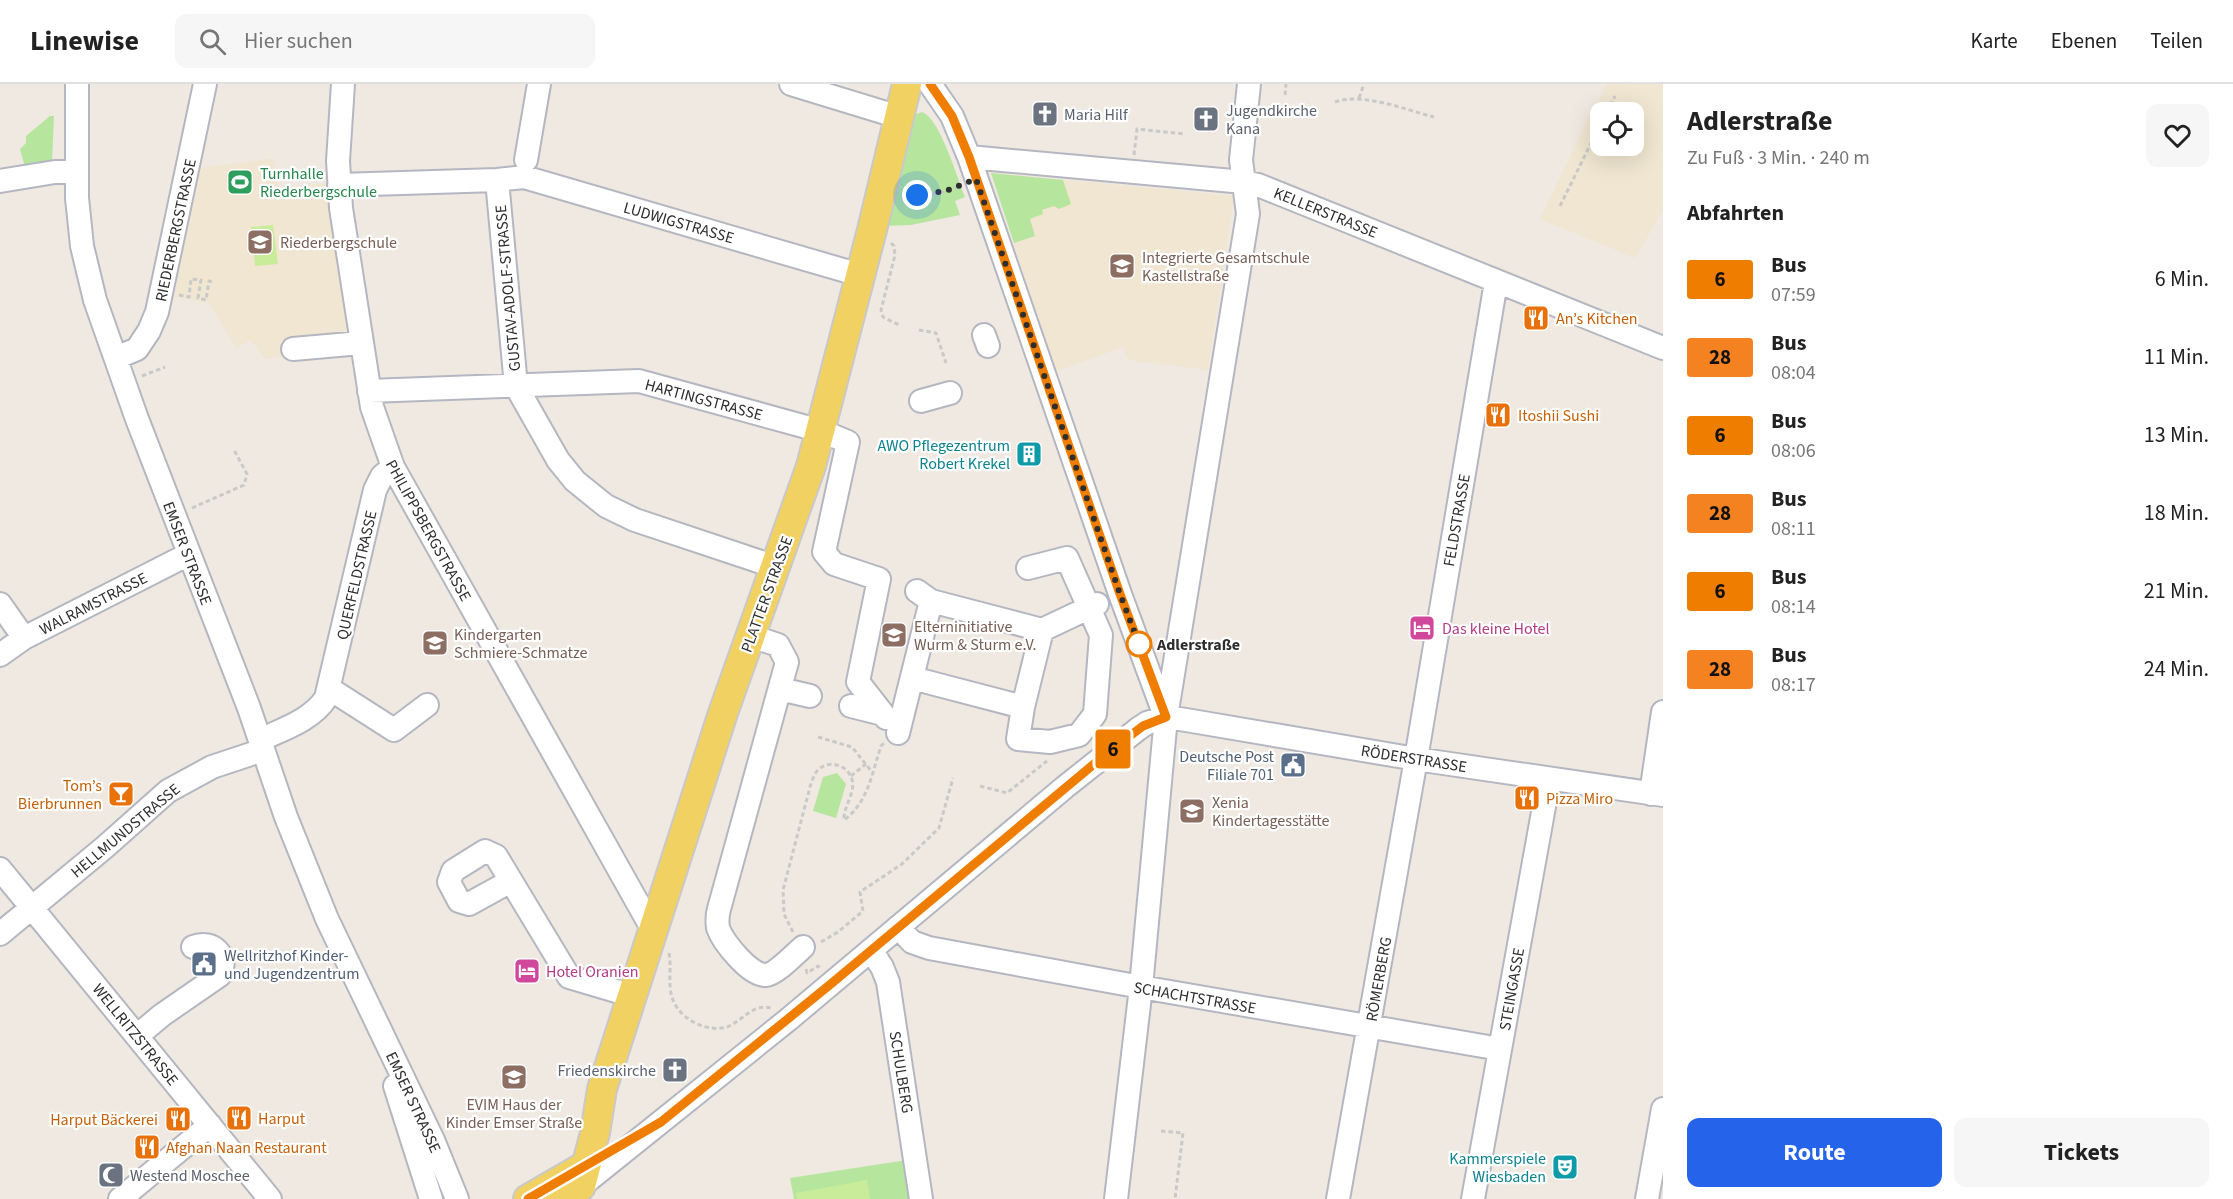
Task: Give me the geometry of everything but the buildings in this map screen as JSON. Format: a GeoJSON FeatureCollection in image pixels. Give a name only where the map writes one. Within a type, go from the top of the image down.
{"type":"FeatureCollection","features":[{"type":"Feature","properties":{"kind":"main road","name":"PLATTER STRASSE"},"geometry":{"type":"LineString","coordinates":[[577,1180],[595,1133],[600,1097],[720,723],[776,567],[821,431],[907,84]]}},
{"type":"Feature","properties":{"kind":"main road"},"geometry":{"type":"LineString","coordinates":[[528,1199],[577,1180]]}},
{"type":"Feature","properties":{"kind":"street","name":"EMSER STRASSE"},"geometry":{"type":"LineString","coordinates":[[77,84],[76,172],[79,224],[86,266],[95,300],[286,817],[327,919],[460,1197]]}},
{"type":"Feature","properties":{"kind":"street","name":"RIEDERBERGSTRASSE"},"geometry":{"type":"LineString","coordinates":[[116,358],[137,349],[149,331],[157,312],[205,84]]}},
{"type":"Feature","properties":{"kind":"street","name":"PHILIPPSBERGSTRASSE"},"geometry":{"type":"LineString","coordinates":[[343,84],[338,161],[339,185],[361,343],[376,421],[393,467],[654,932]]}},
{"type":"Feature","properties":{"kind":"street"},"geometry":{"type":"LineString","coordinates":[[526,160],[538,84]]}},
{"type":"Feature","properties":{"kind":"street"},"geometry":{"type":"LineString","coordinates":[[791,84],[899,117]]}},
{"type":"Feature","properties":{"kind":"street"},"geometry":{"type":"LineString","coordinates":[[930,84],[952,116],[969,157],[1120,594],[1166,717]]}},
{"type":"Feature","properties":{"kind":"street"},"geometry":{"type":"LineString","coordinates":[[1116,1199],[1141,987],[1166,717],[1248,214],[1241,160],[1249,84]]}},
{"type":"Feature","properties":{"kind":"street","name":"KELLERSTRASSE"},"geometry":{"type":"LineString","coordinates":[[969,157],[1244,182],[1272,189],[1663,348]]}},
{"type":"Feature","properties":{"kind":"street"},"geometry":{"type":"LineString","coordinates":[[0,181],[55,172],[76,172]]}},
{"type":"Feature","properties":{"kind":"street","name":"LUDWIGSTRASSE"},"geometry":{"type":"LineString","coordinates":[[339,185],[497,180],[524,177],[860,275]]}},
{"type":"Feature","properties":{"kind":"street","name":"GUSTAV-ADOLF-STRASSE"},"geometry":{"type":"LineString","coordinates":[[497,180],[516,386],[562,466],[575,481],[606,506],[635,520],[776,567]]}},
{"type":"Feature","properties":{"kind":"street","name":"FELDSTRASSE"},"geometry":{"type":"LineString","coordinates":[[1416,759],[1496,282]]}},
{"type":"Feature","properties":{"kind":"street"},"geometry":{"type":"LineString","coordinates":[[293,349],[361,343]]}},
{"type":"Feature","properties":{"kind":"street","name":"HARTINGSTRASSE"},"geometry":{"type":"LineString","coordinates":[[369,391],[646,382],[821,431],[848,442],[824,552],[834,564],[879,579],[858,682],[883,714]]}},
{"type":"Feature","properties":{"kind":"street"},"geometry":{"type":"LineString","coordinates":[[921,401],[950,393]]}},
{"type":"Feature","properties":{"kind":"street","name":"QUERFELDSTRASSE"},"geometry":{"type":"LineString","coordinates":[[261,745],[316,710],[330,689],[375,490],[382,476],[393,467]]}},
{"type":"Feature","properties":{"kind":"street","name":"WALRAMSTRASSE"},"geometry":{"type":"LineString","coordinates":[[0,655],[24,638],[189,554]]}},
{"type":"Feature","properties":{"kind":"street"},"geometry":{"type":"LineString","coordinates":[[1028,568],[1067,558],[1093,606],[1101,635],[1095,714],[1079,735],[1050,742],[1018,740],[1023,707],[1042,630]]}},
{"type":"Feature","properties":{"kind":"street"},"geometry":{"type":"LineString","coordinates":[[898,733],[912,678],[924,596],[1042,630],[1093,606]]}},
{"type":"Feature","properties":{"kind":"street"},"geometry":{"type":"LineString","coordinates":[[0,604],[24,638]]}},
{"type":"Feature","properties":{"kind":"street"},"geometry":{"type":"LineString","coordinates":[[751,636],[778,645],[788,662],[717,918],[721,935],[749,970],[762,975],[772,973],[803,941]]}},
{"type":"Feature","properties":{"kind":"street"},"geometry":{"type":"LineString","coordinates":[[912,678],[1023,707]]}},
{"type":"Feature","properties":{"kind":"street"},"geometry":{"type":"LineString","coordinates":[[330,689],[394,730],[427,705]]}},
{"type":"Feature","properties":{"kind":"street"},"geometry":{"type":"LineString","coordinates":[[780,689],[810,696]]}},
{"type":"Feature","properties":{"kind":"street"},"geometry":{"type":"LineString","coordinates":[[852,706],[883,714],[898,733]]}},
{"type":"Feature","properties":{"kind":"street"},"geometry":{"type":"LineString","coordinates":[[1657,795],[1663,712]]}},
{"type":"Feature","properties":{"kind":"street"},"geometry":{"type":"LineString","coordinates":[[577,1180],[661,1122],[789,1019],[1138,729],[1152,721],[1166,717]]}},
{"type":"Feature","properties":{"kind":"street","name":"RÖDERSTRASSE"},"geometry":{"type":"LineString","coordinates":[[1166,717],[1416,759],[1657,795]]}},
{"type":"Feature","properties":{"kind":"street","name":"HELLMUNDSTRASSE"},"geometry":{"type":"LineString","coordinates":[[0,934],[105,847],[168,791],[205,770],[261,745]]}},
{"type":"Feature","properties":{"kind":"street","name":"RÖMERBERG"},"geometry":{"type":"LineString","coordinates":[[1338,1199],[1416,759]]}},
{"type":"Feature","properties":{"kind":"street","name":"STEINGASSE"},"geometry":{"type":"LineString","coordinates":[[1473,1199],[1549,779]]}},
{"type":"Feature","properties":{"kind":"street","name":"WELLRITZSTRASSE"},"geometry":{"type":"LineString","coordinates":[[0,869],[270,1199]]}},
{"type":"Feature","properties":{"kind":"street"},"geometry":{"type":"LineString","coordinates":[[511,880],[569,977],[633,996]]}},
{"type":"Feature","properties":{"kind":"street","name":"SCHACHTSTRASSE"},"geometry":{"type":"LineString","coordinates":[[898,927],[912,942],[929,948],[1500,1049]]}},
{"type":"Feature","properties":{"kind":"street"},"geometry":{"type":"LineString","coordinates":[[137,1036],[162,1015],[220,975],[223,962],[217,950],[205,944],[193,946]]}},
{"type":"Feature","properties":{"kind":"street","name":"SCHULBERG"},"geometry":{"type":"LineString","coordinates":[[871,950],[888,982],[921,1199]]}},
{"type":"Feature","properties":{"kind":"street","name":"EMSER STRASSE"},"geometry":{"type":"LineString","coordinates":[[367,1005],[430,1199]]}},
{"type":"Feature","properties":{"kind":"street"},"geometry":{"type":"LineString","coordinates":[[1647,1199],[1663,1109]]}},
{"type":"Feature","properties":{"kind":"street"},"geometry":{"type":"LineString","coordinates":[[120,1199],[210,1125]]}},
{"type":"Feature","properties":{"kind":"path"},"geometry":{"type":"LineString","coordinates":[[1286,84],[1286,95]]}},
{"type":"Feature","properties":{"kind":"path"},"geometry":{"type":"LineString","coordinates":[[1359,98],[1364,84]]}},
{"type":"Feature","properties":{"kind":"path"},"geometry":{"type":"LineString","coordinates":[[1612,102],[1615,96]]}},
{"type":"Feature","properties":{"kind":"path"},"geometry":{"type":"LineString","coordinates":[[1335,102],[1359,98],[1434,117]]}},
{"type":"Feature","properties":{"kind":"path"},"geometry":{"type":"LineString","coordinates":[[1135,149],[1137,129],[1185,134]]}},
{"type":"Feature","properties":{"kind":"path"},"geometry":{"type":"LineString","coordinates":[[1560,206],[1590,145]]}},
{"type":"Feature","properties":{"kind":"path"},"geometry":{"type":"LineString","coordinates":[[882,187],[917,195],[936,194],[976,179]]}},
{"type":"Feature","properties":{"kind":"path"},"geometry":{"type":"LineString","coordinates":[[872,230],[894,246],[895,255],[881,310],[884,317],[901,326]]}},
{"type":"Feature","properties":{"kind":"path"},"geometry":{"type":"LineString","coordinates":[[174,294],[189,297],[192,279],[201,280],[198,298],[206,300],[208,281],[213,282]]}},
{"type":"Feature","properties":{"kind":"path"},"geometry":{"type":"LineString","coordinates":[[919,330],[936,333],[946,363]]}},
{"type":"Feature","properties":{"kind":"path"},"geometry":{"type":"LineString","coordinates":[[135,378],[165,367]]}},
{"type":"Feature","properties":{"kind":"path"},"geometry":{"type":"LineString","coordinates":[[174,516],[244,485],[247,474],[234,450]]}},
{"type":"Feature","properties":{"kind":"path"},"geometry":{"type":"LineString","coordinates":[[898,733],[881,746],[863,801],[853,814],[844,820],[843,813],[853,786],[851,776],[844,767],[835,764],[828,765],[815,774],[783,890],[782,906],[803,941],[838,932],[863,911],[860,892],[902,864],[939,828],[953,778]]}},
{"type":"Feature","properties":{"kind":"path"},"geometry":{"type":"LineString","coordinates":[[818,737],[852,747],[872,772]]}},
{"type":"Feature","properties":{"kind":"path"},"geometry":{"type":"LineString","coordinates":[[980,786],[1007,793],[1052,757]]}},
{"type":"Feature","properties":{"kind":"path"},"geometry":{"type":"LineString","coordinates":[[851,776],[866,764]]}},
{"type":"Feature","properties":{"kind":"path"},"geometry":{"type":"LineString","coordinates":[[654,932],[668,952],[672,965],[670,986],[673,1000],[681,1014],[696,1023],[718,1028],[727,1027],[758,1008],[768,1007],[781,1012],[789,1019]]}},
{"type":"Feature","properties":{"kind":"path"},"geometry":{"type":"LineString","coordinates":[[1161,1131],[1183,1133],[1175,1199]]}},
{"type":"Feature","properties":{"kind":"shaded area"},"geometry":{"type":"Polygon","coordinates":[[[1607,84],[1663,84],[1663,210],[1635,258],[1540,219],[1590,114],[1590,156],[1644,156],[1644,102],[1597,102],[1607,84]]]}},
{"type":"Feature","properties":{"kind":"shaded area","name":"Riederbergschule"},"geometry":{"type":"Polygon","coordinates":[[[274,158],[277,187],[329,183],[349,348],[265,359],[251,340],[236,348],[209,303],[174,297],[199,168],[274,158]]]}},
{"type":"Feature","properties":{"kind":"shaded area","name":"Integrierte Gesamtschule Kastellstraße"},"geometry":{"type":"Polygon","coordinates":[[[991,173],[1234,196],[1208,370],[1128,360],[1123,347],[1055,372],[991,173]]]}},
{"type":"Feature","properties":{"kind":"green space"},"geometry":{"type":"Polygon","coordinates":[[[922,112],[935,125],[953,163],[965,197],[955,201],[960,215],[911,225],[881,226],[914,115],[922,112]]]}},
{"type":"Feature","properties":{"kind":"green space"},"geometry":{"type":"Polygon","coordinates":[[[50,116],[54,116],[52,163],[25,167],[20,149],[26,143],[26,136],[50,116]]]}},
{"type":"Feature","properties":{"kind":"green space"},"geometry":{"type":"Polygon","coordinates":[[[991,173],[1063,180],[1071,204],[1059,209],[1054,206],[1042,210],[1043,214],[1030,219],[1035,236],[1014,243],[991,173]]]}},
{"type":"Feature","properties":{"kind":"green space"},"geometry":{"type":"Polygon","coordinates":[[[273,225],[278,264],[255,266],[251,227],[273,225]]]}},
{"type":"Feature","properties":{"kind":"green space"},"geometry":{"type":"Polygon","coordinates":[[[837,773],[846,784],[836,818],[813,811],[823,777],[837,773]]]}},
{"type":"Feature","properties":{"kind":"green space"},"geometry":{"type":"Polygon","coordinates":[[[907,1160],[913,1199],[794,1199],[790,1178],[907,1160]]]}},
{"type":"Feature","properties":{"kind":"green space"},"geometry":{"type":"Polygon","coordinates":[[[867,1180],[870,1199],[797,1199],[796,1193],[867,1180]]]}},
{"type":"Feature","properties":{"kind":"bus line","name":"6"},"geometry":{"type":"LineString","coordinates":[[528,1199],[661,1122],[789,1019],[1106,754],[1138,729],[1152,721],[1166,717],[1120,594],[969,157],[952,116],[930,84]]}},
{"type":"Feature","properties":{"kind":"place","name":"Maria Hilf"},"geometry":{"type":"Point","coordinates":[1045,114]}},
{"type":"Feature","properties":{"kind":"place","name":"Jugendkirche Kana"},"geometry":{"type":"Point","coordinates":[1206,119]}},
{"type":"Feature","properties":{"kind":"place","name":"Turnhalle Riederbergschule"},"geometry":{"type":"Point","coordinates":[240,182]}},
{"type":"Feature","properties":{"kind":"place","name":"Riederbergschule"},"geometry":{"type":"Point","coordinates":[260,242]}},
{"type":"Feature","properties":{"kind":"place","name":"Integrierte Gesamtschule Kastellstraße"},"geometry":{"type":"Point","coordinates":[1122,266]}},
{"type":"Feature","properties":{"kind":"place","name":"An’s Kitchen"},"geometry":{"type":"Point","coordinates":[1536,318]}},
{"type":"Feature","properties":{"kind":"place","name":"Itoshii Sushi"},"geometry":{"type":"Point","coordinates":[1498,415]}},
{"type":"Feature","properties":{"kind":"place","name":"AWO Pflegezentrum Robert Krekel"},"geometry":{"type":"Point","coordinates":[1029,454]}},
{"type":"Feature","properties":{"kind":"place","name":"Das kleine Hotel"},"geometry":{"type":"Point","coordinates":[1422,628]}},
{"type":"Feature","properties":{"kind":"place","name":"Elterninitiative Wurm & Sturm e.V."},"geometry":{"type":"Point","coordinates":[894,635]}},
{"type":"Feature","properties":{"kind":"place","name":"Kindergarten Schmiere-Schmatze"},"geometry":{"type":"Point","coordinates":[435,643]}},
{"type":"Feature","properties":{"kind":"place","name":"Adlerstraße"},"geometry":{"type":"Point","coordinates":[1139,644]}},
{"type":"Feature","properties":{"kind":"place","name":"Deutsche Post Filiale 701"},"geometry":{"type":"Point","coordinates":[1293,765]}},
{"type":"Feature","properties":{"kind":"place","name":"Tom’s Bierbrunnen"},"geometry":{"type":"Point","coordinates":[121,794]}},
{"type":"Feature","properties":{"kind":"place","name":"Pizza Miro"},"geometry":{"type":"Point","coordinates":[1527,798]}},
{"type":"Feature","properties":{"kind":"place","name":"Xenia Kindertagesstätte"},"geometry":{"type":"Point","coordinates":[1192,811]}},
{"type":"Feature","properties":{"kind":"place","name":"Wellritzhof Kinder- und Jugendzentrum"},"geometry":{"type":"Point","coordinates":[204,964]}},
{"type":"Feature","properties":{"kind":"place","name":"Hotel Oranien"},"geometry":{"type":"Point","coordinates":[527,971]}},
{"type":"Feature","properties":{"kind":"place","name":"Friedenskirche"},"geometry":{"type":"Point","coordinates":[675,1070]}},
{"type":"Feature","properties":{"kind":"place","name":"EVIM Haus der Kinder Emser Straße"},"geometry":{"type":"Point","coordinates":[514,1077]}},
{"type":"Feature","properties":{"kind":"place","name":"Harput"},"geometry":{"type":"Point","coordinates":[239,1118]}},
{"type":"Feature","properties":{"kind":"place","name":"Harput Bäckerei"},"geometry":{"type":"Point","coordinates":[178,1119]}},
{"type":"Feature","properties":{"kind":"place","name":"Afghan Naan Restaurant"},"geometry":{"type":"Point","coordinates":[147,1147]}},
{"type":"Feature","properties":{"kind":"place","name":"Kammerspiele Wiesbaden"},"geometry":{"type":"Point","coordinates":[1565,1167]}},
{"type":"Feature","properties":{"kind":"place","name":"Westend Moschee"},"geometry":{"type":"Point","coordinates":[111,1175]}},
{"type":"Feature","properties":{"kind":"route"},"geometry":{"type":"LineString","coordinates":[[917,195],[936,194],[976,179],[1139,644]]}}]}
